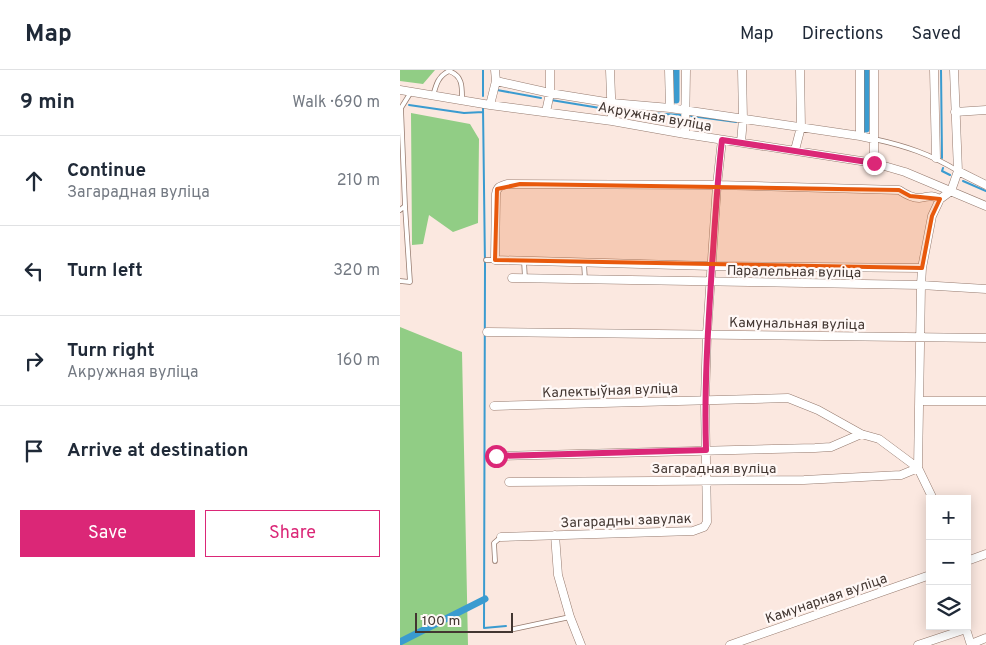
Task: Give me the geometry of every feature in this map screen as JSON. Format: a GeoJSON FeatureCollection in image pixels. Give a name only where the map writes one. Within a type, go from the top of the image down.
{"type":"FeatureCollection","features":[{"type":"Feature","properties":{"kind":"street"},"geometry":{"type":"LineString","coordinates":[[490,105],[496,81],[495,70]]}},
{"type":"Feature","properties":{"kind":"street"},"geometry":{"type":"LineString","coordinates":[[546,112],[550,93],[550,70]]}},
{"type":"Feature","properties":{"kind":"street"},"geometry":{"type":"LineString","coordinates":[[610,70],[612,121]]}},
{"type":"Feature","properties":{"kind":"street"},"geometry":{"type":"LineString","coordinates":[[669,70],[670,108]]}},
{"type":"Feature","properties":{"kind":"street"},"geometry":{"type":"LineString","coordinates":[[685,134],[687,111],[686,70]]}},
{"type":"Feature","properties":{"kind":"street"},"geometry":{"type":"LineString","coordinates":[[741,142],[743,119],[742,70]]}},
{"type":"Feature","properties":{"kind":"street"},"geometry":{"type":"LineString","coordinates":[[795,150],[801,126],[800,70]]}},
{"type":"Feature","properties":{"kind":"street"},"geometry":{"type":"LineString","coordinates":[[860,70],[860,136]]}},
{"type":"Feature","properties":{"kind":"street"},"geometry":{"type":"LineString","coordinates":[[874,70],[874,163]]}},
{"type":"Feature","properties":{"kind":"street"},"geometry":{"type":"LineString","coordinates":[[934,70],[936,158]]}},
{"type":"Feature","properties":{"kind":"street"},"geometry":{"type":"LineString","coordinates":[[931,495],[918,468],[921,285],[922,268],[932,216],[940,199],[951,191],[958,171],[954,70]]}},
{"type":"Feature","properties":{"kind":"street"},"geometry":{"type":"LineString","coordinates":[[496,81],[550,93],[612,103],[670,108],[874,138]]}},
{"type":"Feature","properties":{"kind":"street","name":"Акружная вуліца"},"geometry":{"type":"LineString","coordinates":[[400,90],[490,105],[612,121],[874,163],[905,172],[986,206]]}},
{"type":"Feature","properties":{"kind":"street"},"geometry":{"type":"LineString","coordinates":[[955,112],[986,110]]}},
{"type":"Feature","properties":{"kind":"street","name":"Загарадны завулак"},"geometry":{"type":"LineString","coordinates":[[501,537],[693,532],[699,530],[707,522],[705,400],[707,334],[717,185],[722,140]]}},
{"type":"Feature","properties":{"kind":"street"},"geometry":{"type":"LineString","coordinates":[[958,171],[986,186]]}},
{"type":"Feature","properties":{"kind":"street"},"geometry":{"type":"LineString","coordinates":[[495,260],[496,194],[500,186],[520,184],[717,185],[899,190],[918,198],[932,195],[940,199]]}},
{"type":"Feature","properties":{"kind":"street","name":"Паралельная вуліца"},"geometry":{"type":"LineString","coordinates":[[495,260],[712,266],[922,268]]}},
{"type":"Feature","properties":{"kind":"street","name":"Паралельная вуліца"},"geometry":{"type":"LineString","coordinates":[[512,278],[711,283],[921,285],[986,289]]}},
{"type":"Feature","properties":{"kind":"street","name":"Камунальная вуліца"},"geometry":{"type":"LineString","coordinates":[[487,332],[986,338]]}},
{"type":"Feature","properties":{"kind":"street","name":"Калектыўная вуліца"},"geometry":{"type":"LineString","coordinates":[[494,406],[788,398],[818,410],[861,434],[879,439],[918,468]]}},
{"type":"Feature","properties":{"kind":"street"},"geometry":{"type":"LineString","coordinates":[[920,401],[986,401]]}},
{"type":"Feature","properties":{"kind":"street","name":"Загарадная вуліца"},"geometry":{"type":"LineString","coordinates":[[496,456],[831,447],[861,434]]}},
{"type":"Feature","properties":{"kind":"street","name":"Загарадная вуліца"},"geometry":{"type":"LineString","coordinates":[[508,482],[804,480],[901,475],[918,468]]}},
{"type":"Feature","properties":{"kind":"street"},"geometry":{"type":"LineString","coordinates":[[555,535],[558,575],[580,645]]}},
{"type":"Feature","properties":{"kind":"street"},"geometry":{"type":"LineString","coordinates":[[971,560],[986,554]]}},
{"type":"Feature","properties":{"kind":"street","name":"Камунарная вуліца"},"geometry":{"type":"LineString","coordinates":[[730,645],[926,576]]}},
{"type":"Feature","properties":{"kind":"street"},"geometry":{"type":"LineString","coordinates":[[918,645],[959,630]]}},
{"type":"Feature","properties":{"kind":"street"},"geometry":{"type":"LineString","coordinates":[[966,630],[971,644],[986,638]]}},
{"type":"Feature","properties":{"kind":"lane"},"geometry":{"type":"LineString","coordinates":[[434,96],[436,86],[442,74],[449,71],[456,74],[461,80],[462,100]]}},
{"type":"Feature","properties":{"kind":"lane"},"geometry":{"type":"LineString","coordinates":[[400,281],[410,282],[400,108],[411,92]]}},
{"type":"Feature","properties":{"kind":"lane"},"geometry":{"type":"LineString","coordinates":[[874,138],[905,145],[936,158],[958,171]]}},
{"type":"Feature","properties":{"kind":"lane"},"geometry":{"type":"LineString","coordinates":[[400,210],[405,206]]}},
{"type":"Feature","properties":{"kind":"lane"},"geometry":{"type":"LineString","coordinates":[[486,260],[495,260]]}},
{"type":"Feature","properties":{"kind":"lane"},"geometry":{"type":"LineString","coordinates":[[524,261],[525,279]]}},
{"type":"Feature","properties":{"kind":"lane"},"geometry":{"type":"LineString","coordinates":[[584,263],[584,280]]}},
{"type":"Feature","properties":{"kind":"lane"},"geometry":{"type":"LineString","coordinates":[[495,561],[494,543],[501,537]]}},
{"type":"Feature","properties":{"kind":"lane"},"geometry":{"type":"LineString","coordinates":[[514,629],[570,617]]}},
{"type":"Feature","properties":{"kind":"highlighted area"},"geometry":{"type":"Polygon","coordinates":[[[520,184],[899,190],[910,196],[940,199],[932,216],[922,268],[495,260],[497,189],[520,184]]]}},
{"type":"Feature","properties":{"kind":"green space"},"geometry":{"type":"Polygon","coordinates":[[[400,70],[435,70],[423,84],[400,81],[400,70]]]}},
{"type":"Feature","properties":{"kind":"green space"},"geometry":{"type":"Polygon","coordinates":[[[411,113],[470,124],[479,139],[478,223],[453,232],[429,215],[423,244],[412,245],[411,113]]]}},
{"type":"Feature","properties":{"kind":"green space"},"geometry":{"type":"Polygon","coordinates":[[[400,327],[462,352],[468,645],[400,645],[400,327]]]}},
{"type":"Feature","properties":{"kind":"waterway"},"geometry":{"type":"LineString","coordinates":[[483,70],[483,96]]}},
{"type":"Feature","properties":{"kind":"waterway"},"geometry":{"type":"LineString","coordinates":[[676,70],[676,100]]}},
{"type":"Feature","properties":{"kind":"waterway"},"geometry":{"type":"LineString","coordinates":[[866,70],[866,129]]}},
{"type":"Feature","properties":{"kind":"waterway"},"geometry":{"type":"LineString","coordinates":[[941,70],[942,158]]}},
{"type":"Feature","properties":{"kind":"waterway"},"geometry":{"type":"LineString","coordinates":[[497,90],[541,98]]}},
{"type":"Feature","properties":{"kind":"waterway"},"geometry":{"type":"LineString","coordinates":[[551,100],[606,109]]}},
{"type":"Feature","properties":{"kind":"waterway"},"geometry":{"type":"LineString","coordinates":[[409,105],[464,113],[483,112]]}},
{"type":"Feature","properties":{"kind":"waterway"},"geometry":{"type":"LineString","coordinates":[[483,108],[485,265],[484,628],[506,626]]}},
{"type":"Feature","properties":{"kind":"waterway"},"geometry":{"type":"LineString","coordinates":[[616,111],[681,115]]}},
{"type":"Feature","properties":{"kind":"waterway"},"geometry":{"type":"LineString","coordinates":[[691,116],[736,122]]}},
{"type":"Feature","properties":{"kind":"waterway"},"geometry":{"type":"LineString","coordinates":[[943,168],[942,171],[950,175]]}},
{"type":"Feature","properties":{"kind":"waterway"},"geometry":{"type":"LineString","coordinates":[[963,181],[986,191]]}},
{"type":"Feature","properties":{"kind":"waterway"},"geometry":{"type":"LineString","coordinates":[[400,642],[485,599]]}},
{"type":"Feature","properties":{"kind":"route"},"geometry":{"type":"LineString","coordinates":[[496,456],[706,450],[707,334],[717,185],[722,140],[874,163]]}}]}
